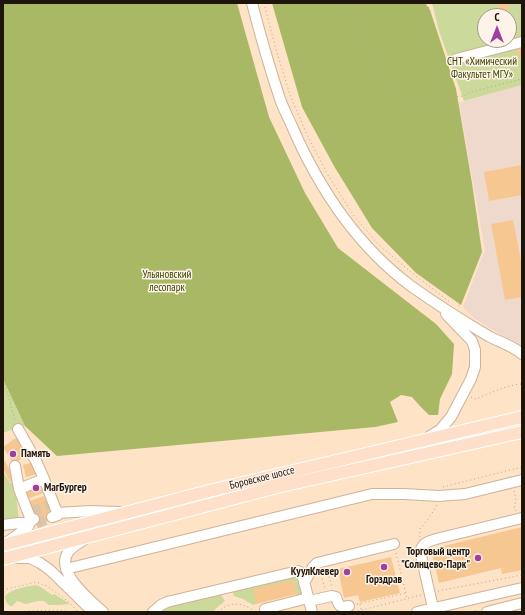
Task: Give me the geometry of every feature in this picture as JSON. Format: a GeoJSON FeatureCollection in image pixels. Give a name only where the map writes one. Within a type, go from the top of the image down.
{"type":"FeatureCollection","features":[{"type":"Feature","properties":{"kind":"main road","name":"Боровское шоссе"},"geometry":{"type":"LineString","coordinates":[[4,545],[209,491],[522,417]]}},
{"type":"Feature","properties":{"kind":"main road","name":"Боровское шоссе"},"geometry":{"type":"LineString","coordinates":[[6,559],[277,487],[522,432]]}},
{"type":"Feature","properties":{"kind":"street"},"geometry":{"type":"LineString","coordinates":[[252,3],[264,50],[280,98],[299,143],[320,184],[347,223],[374,254],[409,285],[491,337],[522,354]]}},
{"type":"Feature","properties":{"kind":"street"},"geometry":{"type":"LineString","coordinates":[[456,59],[522,42]]}},
{"type":"Feature","properties":{"kind":"street"},"geometry":{"type":"LineString","coordinates":[[420,441],[440,430],[451,417],[471,379],[475,367],[475,350],[472,341],[437,304]]}},
{"type":"Feature","properties":{"kind":"street"},"geometry":{"type":"LineString","coordinates":[[18,429],[36,461],[44,479],[52,507],[91,511],[128,512]]}},
{"type":"Feature","properties":{"kind":"street"},"geometry":{"type":"LineString","coordinates":[[15,466],[19,489],[30,517]]}},
{"type":"Feature","properties":{"kind":"street"},"geometry":{"type":"LineString","coordinates":[[19,489],[44,479]]}},
{"type":"Feature","properties":{"kind":"street"},"geometry":{"type":"LineString","coordinates":[[66,569],[372,494],[440,492],[465,494],[517,481]]}},
{"type":"Feature","properties":{"kind":"street"},"geometry":{"type":"LineString","coordinates":[[433,608],[420,551],[422,546],[427,542],[436,539],[520,516]]}},
{"type":"Feature","properties":{"kind":"street"},"geometry":{"type":"LineString","coordinates":[[3,525],[19,523],[30,517]]}},
{"type":"Feature","properties":{"kind":"street"},"geometry":{"type":"LineString","coordinates":[[4,545],[30,517]]}},
{"type":"Feature","properties":{"kind":"street"},"geometry":{"type":"LineString","coordinates":[[88,537],[69,551],[66,557],[65,565],[70,578],[103,612]]}},
{"type":"Feature","properties":{"kind":"street"},"geometry":{"type":"LineString","coordinates":[[304,583],[313,567],[320,567],[394,544]]}},
{"type":"Feature","properties":{"kind":"street"},"geometry":{"type":"LineString","coordinates":[[6,559],[30,558],[40,563],[50,570],[91,610],[96,612]]}},
{"type":"Feature","properties":{"kind":"street"},"geometry":{"type":"LineString","coordinates":[[153,612],[156,608],[167,602],[298,571],[302,574],[312,612]]}},
{"type":"Feature","properties":{"kind":"street"},"geometry":{"type":"LineString","coordinates":[[417,612],[433,608],[455,608],[522,588]]}},
{"type":"Feature","properties":{"kind":"street"},"geometry":{"type":"LineString","coordinates":[[260,610],[330,596],[336,597],[340,606],[351,609]]}},
{"type":"Feature","properties":{"kind":"street"},"geometry":{"type":"LineString","coordinates":[[487,612],[522,603]]}},
{"type":"Feature","properties":{"kind":"path"},"geometry":{"type":"LineString","coordinates":[[264,3],[274,46],[290,95],[308,137],[328,175],[354,216],[379,245],[412,273],[452,303]]}},
{"type":"Feature","properties":{"kind":"path"},"geometry":{"type":"LineString","coordinates":[[349,3],[387,83],[397,98],[409,104],[464,96],[471,92],[522,79]]}},
{"type":"Feature","properties":{"kind":"path"},"geometry":{"type":"LineString","coordinates":[[428,3],[431,38],[444,89],[450,97],[466,156],[479,251],[458,308]]}},
{"type":"Feature","properties":{"kind":"path"},"geometry":{"type":"LineString","coordinates":[[3,376],[18,429]]}},
{"type":"Feature","properties":{"kind":"path"},"geometry":{"type":"LineString","coordinates":[[469,396],[476,400],[506,387],[522,384]]}},
{"type":"Feature","properties":{"kind":"path"},"geometry":{"type":"LineString","coordinates":[[422,546],[420,529],[436,507],[440,492],[522,468]]}},
{"type":"Feature","properties":{"kind":"path"},"geometry":{"type":"LineString","coordinates":[[517,481],[514,489],[516,500],[514,508],[520,516]]}},
{"type":"Feature","properties":{"kind":"path"},"geometry":{"type":"LineString","coordinates":[[394,544],[407,599]]}},
{"type":"Feature","properties":{"kind":"path"},"geometry":{"type":"LineString","coordinates":[[320,567],[328,571]]}},
{"type":"Feature","properties":{"kind":"path"},"geometry":{"type":"LineString","coordinates":[[320,567],[330,596]]}},
{"type":"Feature","properties":{"kind":"path"},"geometry":{"type":"LineString","coordinates":[[327,568],[330,596]]}},
{"type":"Feature","properties":{"kind":"path"},"geometry":{"type":"LineString","coordinates":[[351,609],[362,610],[430,593],[522,575]]}},
{"type":"Feature","properties":{"kind":"path"},"geometry":{"type":"LineString","coordinates":[[3,590],[36,582],[47,586],[69,602],[78,612]]}},
{"type":"Feature","properties":{"kind":"path"},"geometry":{"type":"LineString","coordinates":[[351,609],[360,603],[406,593]]}},
{"type":"Feature","properties":{"kind":"path"},"geometry":{"type":"LineString","coordinates":[[360,603],[362,610]]}},
{"type":"Feature","properties":{"kind":"path"},"geometry":{"type":"LineString","coordinates":[[218,612],[224,607],[234,604],[260,610]]}},
{"type":"Feature","properties":{"kind":"path"},"geometry":{"type":"LineString","coordinates":[[25,612],[59,610],[71,612]]}},
{"type":"Feature","properties":{"kind":"shaded area"},"geometry":{"type":"Polygon","coordinates":[[[522,85],[522,348],[474,318],[463,307],[485,250],[459,103],[522,85]]]}},
{"type":"Feature","properties":{"kind":"green space","name":"Ульяновский лесопарк"},"geometry":{"type":"Polygon","coordinates":[[[3,3],[237,3],[269,117],[305,193],[338,248],[436,324],[454,344],[452,374],[440,399],[438,415],[429,415],[412,397],[401,395],[390,402],[398,422],[375,427],[57,456],[25,426],[3,379],[3,3]]]}},
{"type":"Feature","properties":{"kind":"green space"},"geometry":{"type":"Polygon","coordinates":[[[272,3],[425,3],[430,10],[456,89],[482,252],[461,305],[416,273],[372,228],[334,166],[302,107],[272,3]]]}},
{"type":"Feature","properties":{"kind":"green space","name":"СНТ «Химический Факультет МГУ»"},"geometry":{"type":"Polygon","coordinates":[[[432,3],[522,3],[522,85],[464,101],[439,31],[432,3]]]}},
{"type":"Feature","properties":{"kind":"green space"},"geometry":{"type":"Polygon","coordinates":[[[3,379],[25,426],[3,433],[3,379]]]}},
{"type":"Feature","properties":{"kind":"green space"},"geometry":{"type":"Polygon","coordinates":[[[3,471],[10,483],[14,482],[20,526],[3,530],[3,471]]]}},
{"type":"Feature","properties":{"kind":"green space"},"geometry":{"type":"Polygon","coordinates":[[[296,575],[302,596],[298,598],[294,581],[253,605],[234,596],[232,590],[296,575]]]}},
{"type":"Feature","properties":{"kind":"green space"},"geometry":{"type":"Polygon","coordinates":[[[37,585],[70,604],[49,605],[44,601],[38,601],[26,604],[17,601],[10,606],[6,602],[5,597],[10,592],[19,588],[37,585]]]}},
{"type":"Feature","properties":{"kind":"green space"},"geometry":{"type":"Polygon","coordinates":[[[219,592],[225,601],[212,612],[156,612],[161,607],[219,592]]]}},
{"type":"Feature","properties":{"kind":"building"},"geometry":{"type":"Polygon","coordinates":[[[497,3],[508,4],[510,8],[498,8],[497,3]]]}},
{"type":"Feature","properties":{"kind":"building"},"geometry":{"type":"Polygon","coordinates":[[[522,46],[522,55],[519,57],[515,48],[522,46]]]}},
{"type":"Feature","properties":{"kind":"building"},"geometry":{"type":"Polygon","coordinates":[[[522,165],[522,195],[489,201],[484,172],[522,165]]]}},
{"type":"Feature","properties":{"kind":"building"},"geometry":{"type":"Polygon","coordinates":[[[513,220],[522,266],[522,297],[505,300],[491,224],[513,220]]]}},
{"type":"Feature","properties":{"kind":"building"},"geometry":{"type":"Polygon","coordinates":[[[17,437],[28,454],[14,464],[3,447],[17,437]]]}},
{"type":"Feature","properties":{"kind":"building"},"geometry":{"type":"Polygon","coordinates":[[[3,458],[15,479],[10,482],[3,468],[3,458]]]}},
{"type":"Feature","properties":{"kind":"building"},"geometry":{"type":"Polygon","coordinates":[[[34,462],[37,474],[26,477],[23,465],[34,462]]]}},
{"type":"Feature","properties":{"kind":"building"},"geometry":{"type":"Polygon","coordinates":[[[39,483],[43,493],[25,500],[21,490],[39,483]]]}},
{"type":"Feature","properties":{"kind":"building"},"geometry":{"type":"Polygon","coordinates":[[[44,496],[53,519],[37,526],[27,502],[44,496]]]}},
{"type":"Feature","properties":{"kind":"building","name":"Торговый центр \"Солнцево-Парк\""},"geometry":{"type":"Polygon","coordinates":[[[522,527],[522,570],[502,574],[501,568],[439,583],[431,549],[522,527]]]}},
{"type":"Feature","properties":{"kind":"building"},"geometry":{"type":"Polygon","coordinates":[[[391,557],[400,593],[360,602],[358,595],[344,598],[338,569],[391,557]]]}},
{"type":"Feature","properties":{"kind":"building"},"geometry":{"type":"Polygon","coordinates":[[[294,580],[297,594],[256,604],[253,589],[294,580]]]}},
{"type":"Feature","properties":{"kind":"tunnel"},"geometry":{"type":"LineString","coordinates":[[31,512],[48,505]]}},
{"type":"Feature","properties":{"kind":"tunnel"},"geometry":{"type":"LineString","coordinates":[[36,524],[52,517]]}},
{"type":"Feature","properties":{"kind":"place","name":"Память"},"geometry":{"type":"Point","coordinates":[13,454]}},
{"type":"Feature","properties":{"kind":"place","name":"МагБургер"},"geometry":{"type":"Point","coordinates":[36,488]}},
{"type":"Feature","properties":{"kind":"place","name":"Торговый центр \"Солнцево-Парк\""},"geometry":{"type":"Point","coordinates":[478,558]}},
{"type":"Feature","properties":{"kind":"place","name":"Горздрав"},"geometry":{"type":"Point","coordinates":[384,567]}},
{"type":"Feature","properties":{"kind":"place","name":"КуулКлевер"},"geometry":{"type":"Point","coordinates":[347,572]}}]}
